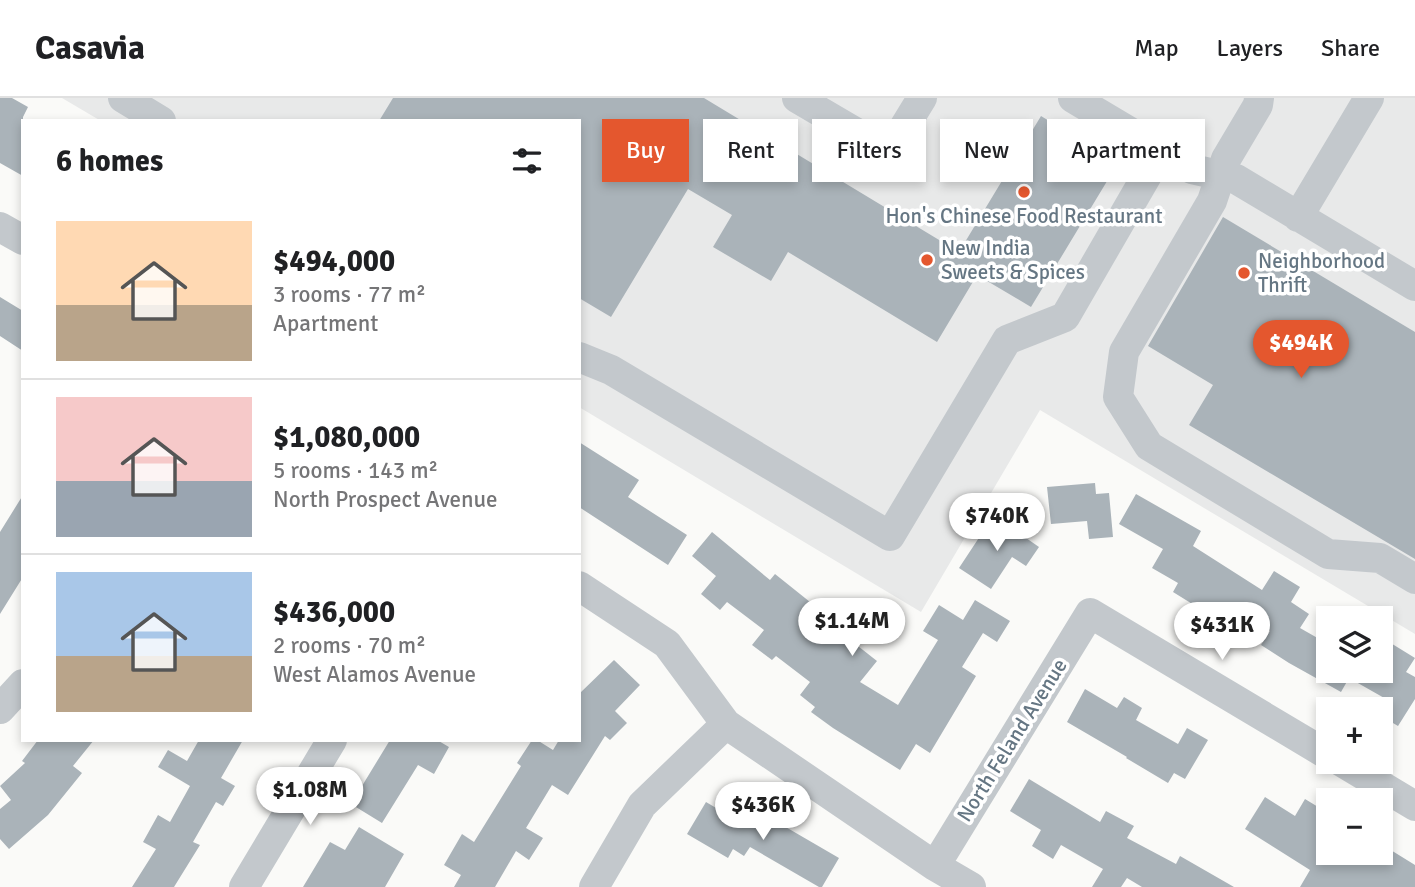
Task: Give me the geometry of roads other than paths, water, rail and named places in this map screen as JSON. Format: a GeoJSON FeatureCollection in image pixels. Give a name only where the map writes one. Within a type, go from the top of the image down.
{"type":"FeatureCollection","features":[{"type":"Feature","properties":{"kind":"street"},"geometry":{"type":"LineString","coordinates":[[123,98],[158,119]]}},
{"type":"Feature","properties":{"kind":"street"},"geometry":{"type":"LineString","coordinates":[[797,98],[889,152],[922,98]]}},
{"type":"Feature","properties":{"kind":"street"},"geometry":{"type":"LineString","coordinates":[[1073,98],[1107,119]]}},
{"type":"Feature","properties":{"kind":"street"},"geometry":{"type":"LineString","coordinates":[[1259,98],[1258,105],[1226,159],[1212,201],[1124,352],[1118,397],[1149,446],[1328,554],[1380,558],[1415,579]]}},
{"type":"Feature","properties":{"kind":"street"},"geometry":{"type":"LineString","coordinates":[[1298,217],[1369,98]]}},
{"type":"Feature","properties":{"kind":"street"},"geometry":{"type":"LineString","coordinates":[[1205,172],[1236,179],[1415,286]]}},
{"type":"Feature","properties":{"kind":"street"},"geometry":{"type":"LineString","coordinates":[[581,358],[611,370],[890,537],[1007,340],[1065,317],[1144,182]]}},
{"type":"Feature","properties":{"kind":"street"},"geometry":{"type":"LineString","coordinates":[[0,227],[21,239]]}},
{"type":"Feature","properties":{"kind":"street"},"geometry":{"type":"LineString","coordinates":[[581,587],[667,644],[726,724],[935,866],[971,887]]}},
{"type":"Feature","properties":{"kind":"street","name":"North Feland Avenue"},"geometry":{"type":"LineString","coordinates":[[935,866],[1090,614],[1316,748]]}},
{"type":"Feature","properties":{"kind":"street"},"geometry":{"type":"LineString","coordinates":[[0,709],[21,686]]}},
{"type":"Feature","properties":{"kind":"street"},"geometry":{"type":"LineString","coordinates":[[594,887],[642,805],[726,724]]}},
{"type":"Feature","properties":{"kind":"street"},"geometry":{"type":"LineString","coordinates":[[244,887],[331,742]]}},
{"type":"Feature","properties":{"kind":"street"},"geometry":{"type":"LineString","coordinates":[[1361,774],[1415,806]]}},
{"type":"Feature","properties":{"kind":"place","name":"Hon's Chinese Food Restaurant"},"geometry":{"type":"Point","coordinates":[1024,192]}},
{"type":"Feature","properties":{"kind":"place","name":"New India Sweets & Spices"},"geometry":{"type":"Point","coordinates":[927,260]}},
{"type":"Feature","properties":{"kind":"place","name":"Neighborhood Thrift"},"geometry":{"type":"Point","coordinates":[1244,273]}}]}
